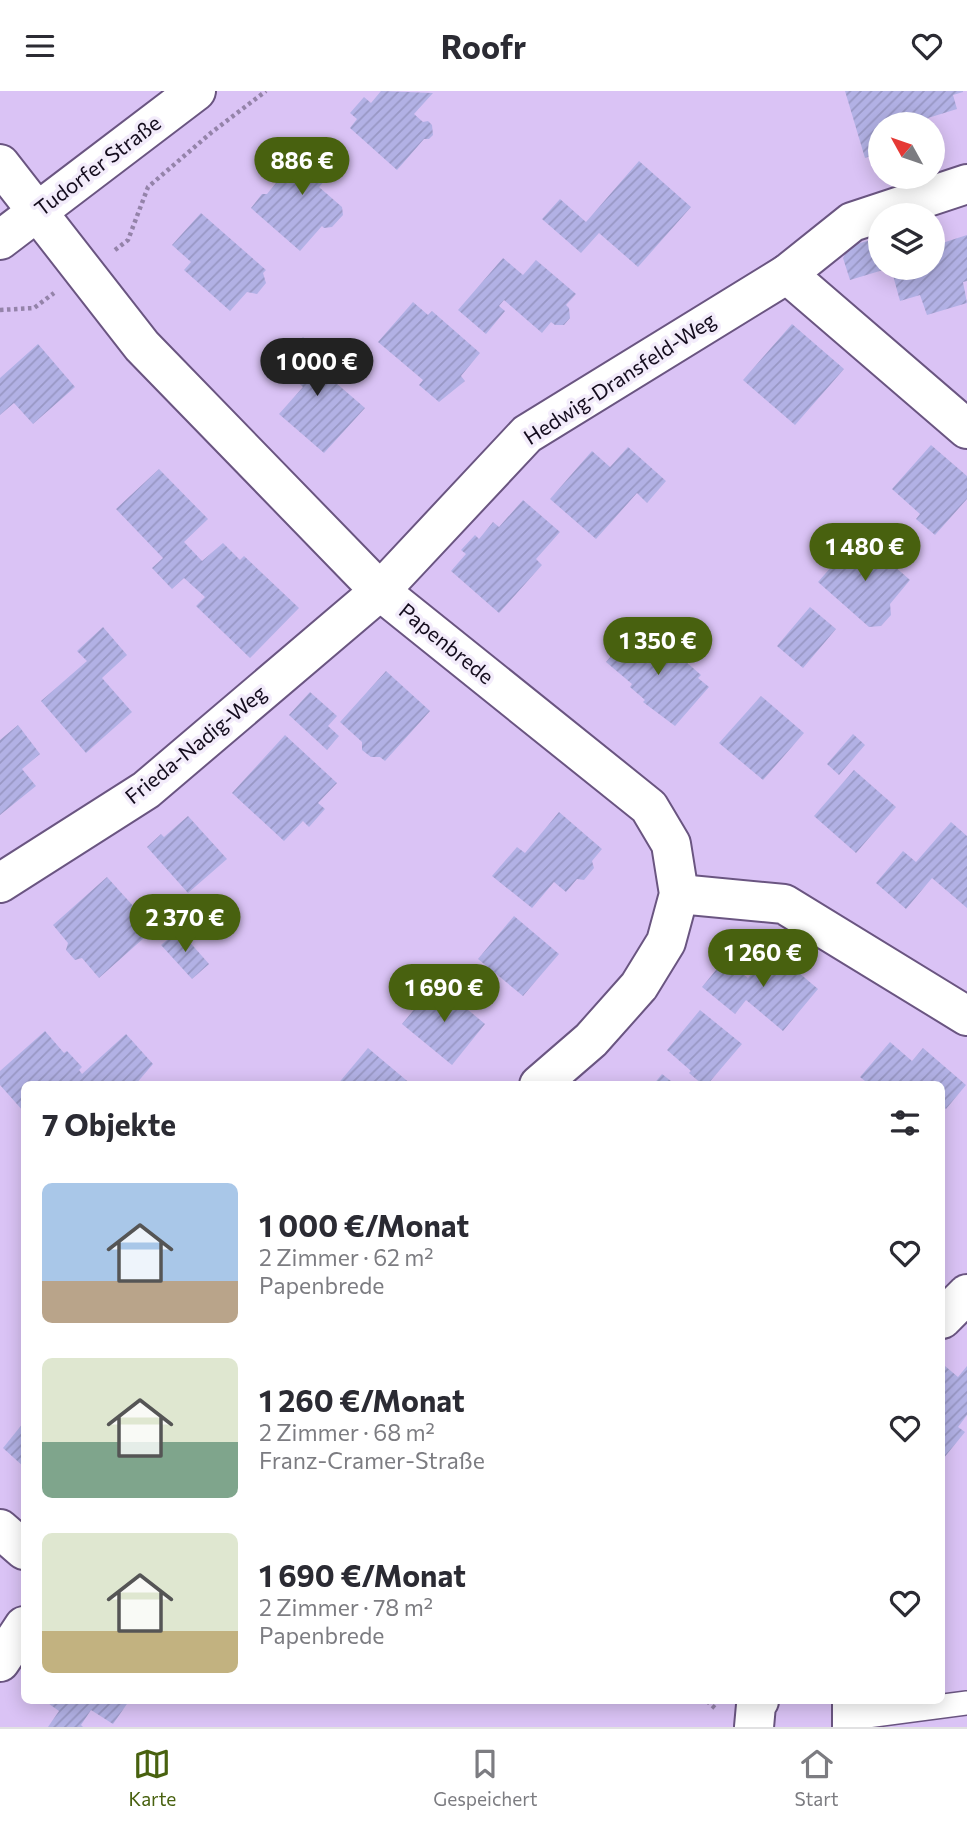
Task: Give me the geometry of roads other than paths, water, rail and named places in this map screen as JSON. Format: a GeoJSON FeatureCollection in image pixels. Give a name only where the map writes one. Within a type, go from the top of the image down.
{"type":"FeatureCollection","features":[{"type":"Feature","properties":{"kind":"street","name":"Tudorfer Straße"},"geometry":{"type":"LineString","coordinates":[[0,240],[196,91]]}},
{"type":"Feature","properties":{"kind":"street","name":"Papenbrede"},"geometry":{"type":"LineString","coordinates":[[0,164],[142,346],[380,591],[649,807],[671,844],[680,894],[666,942],[639,986],[591,1040],[545,1081]]}},
{"type":"Feature","properties":{"kind":"street","name":"Hedwig-Dransfeld-Weg"},"geometry":{"type":"LineString","coordinates":[[380,591],[527,434],[787,274],[852,222],[967,184]]}},
{"type":"Feature","properties":{"kind":"street"},"geometry":{"type":"LineString","coordinates":[[787,274],[967,429]]}},
{"type":"Feature","properties":{"kind":"street","name":"Frieda-Nadig-Weg"},"geometry":{"type":"LineString","coordinates":[[0,884],[146,790],[380,591]]}},
{"type":"Feature","properties":{"kind":"street"},"geometry":{"type":"LineString","coordinates":[[680,894],[784,904],[967,1016]]}},
{"type":"Feature","properties":{"kind":"street"},"geometry":{"type":"LineString","coordinates":[[945,1316],[967,1294]]}},
{"type":"Feature","properties":{"kind":"street"},"geometry":{"type":"LineString","coordinates":[[0,1529],[21,1548]]}},
{"type":"Feature","properties":{"kind":"street"},"geometry":{"type":"LineString","coordinates":[[0,1662],[21,1630]]}},
{"type":"Feature","properties":{"kind":"street"},"geometry":{"type":"LineString","coordinates":[[754,1727],[757,1704]]}},
{"type":"Feature","properties":{"kind":"lane"},"geometry":{"type":"LineString","coordinates":[[852,1715],[967,1703]]}}]}
